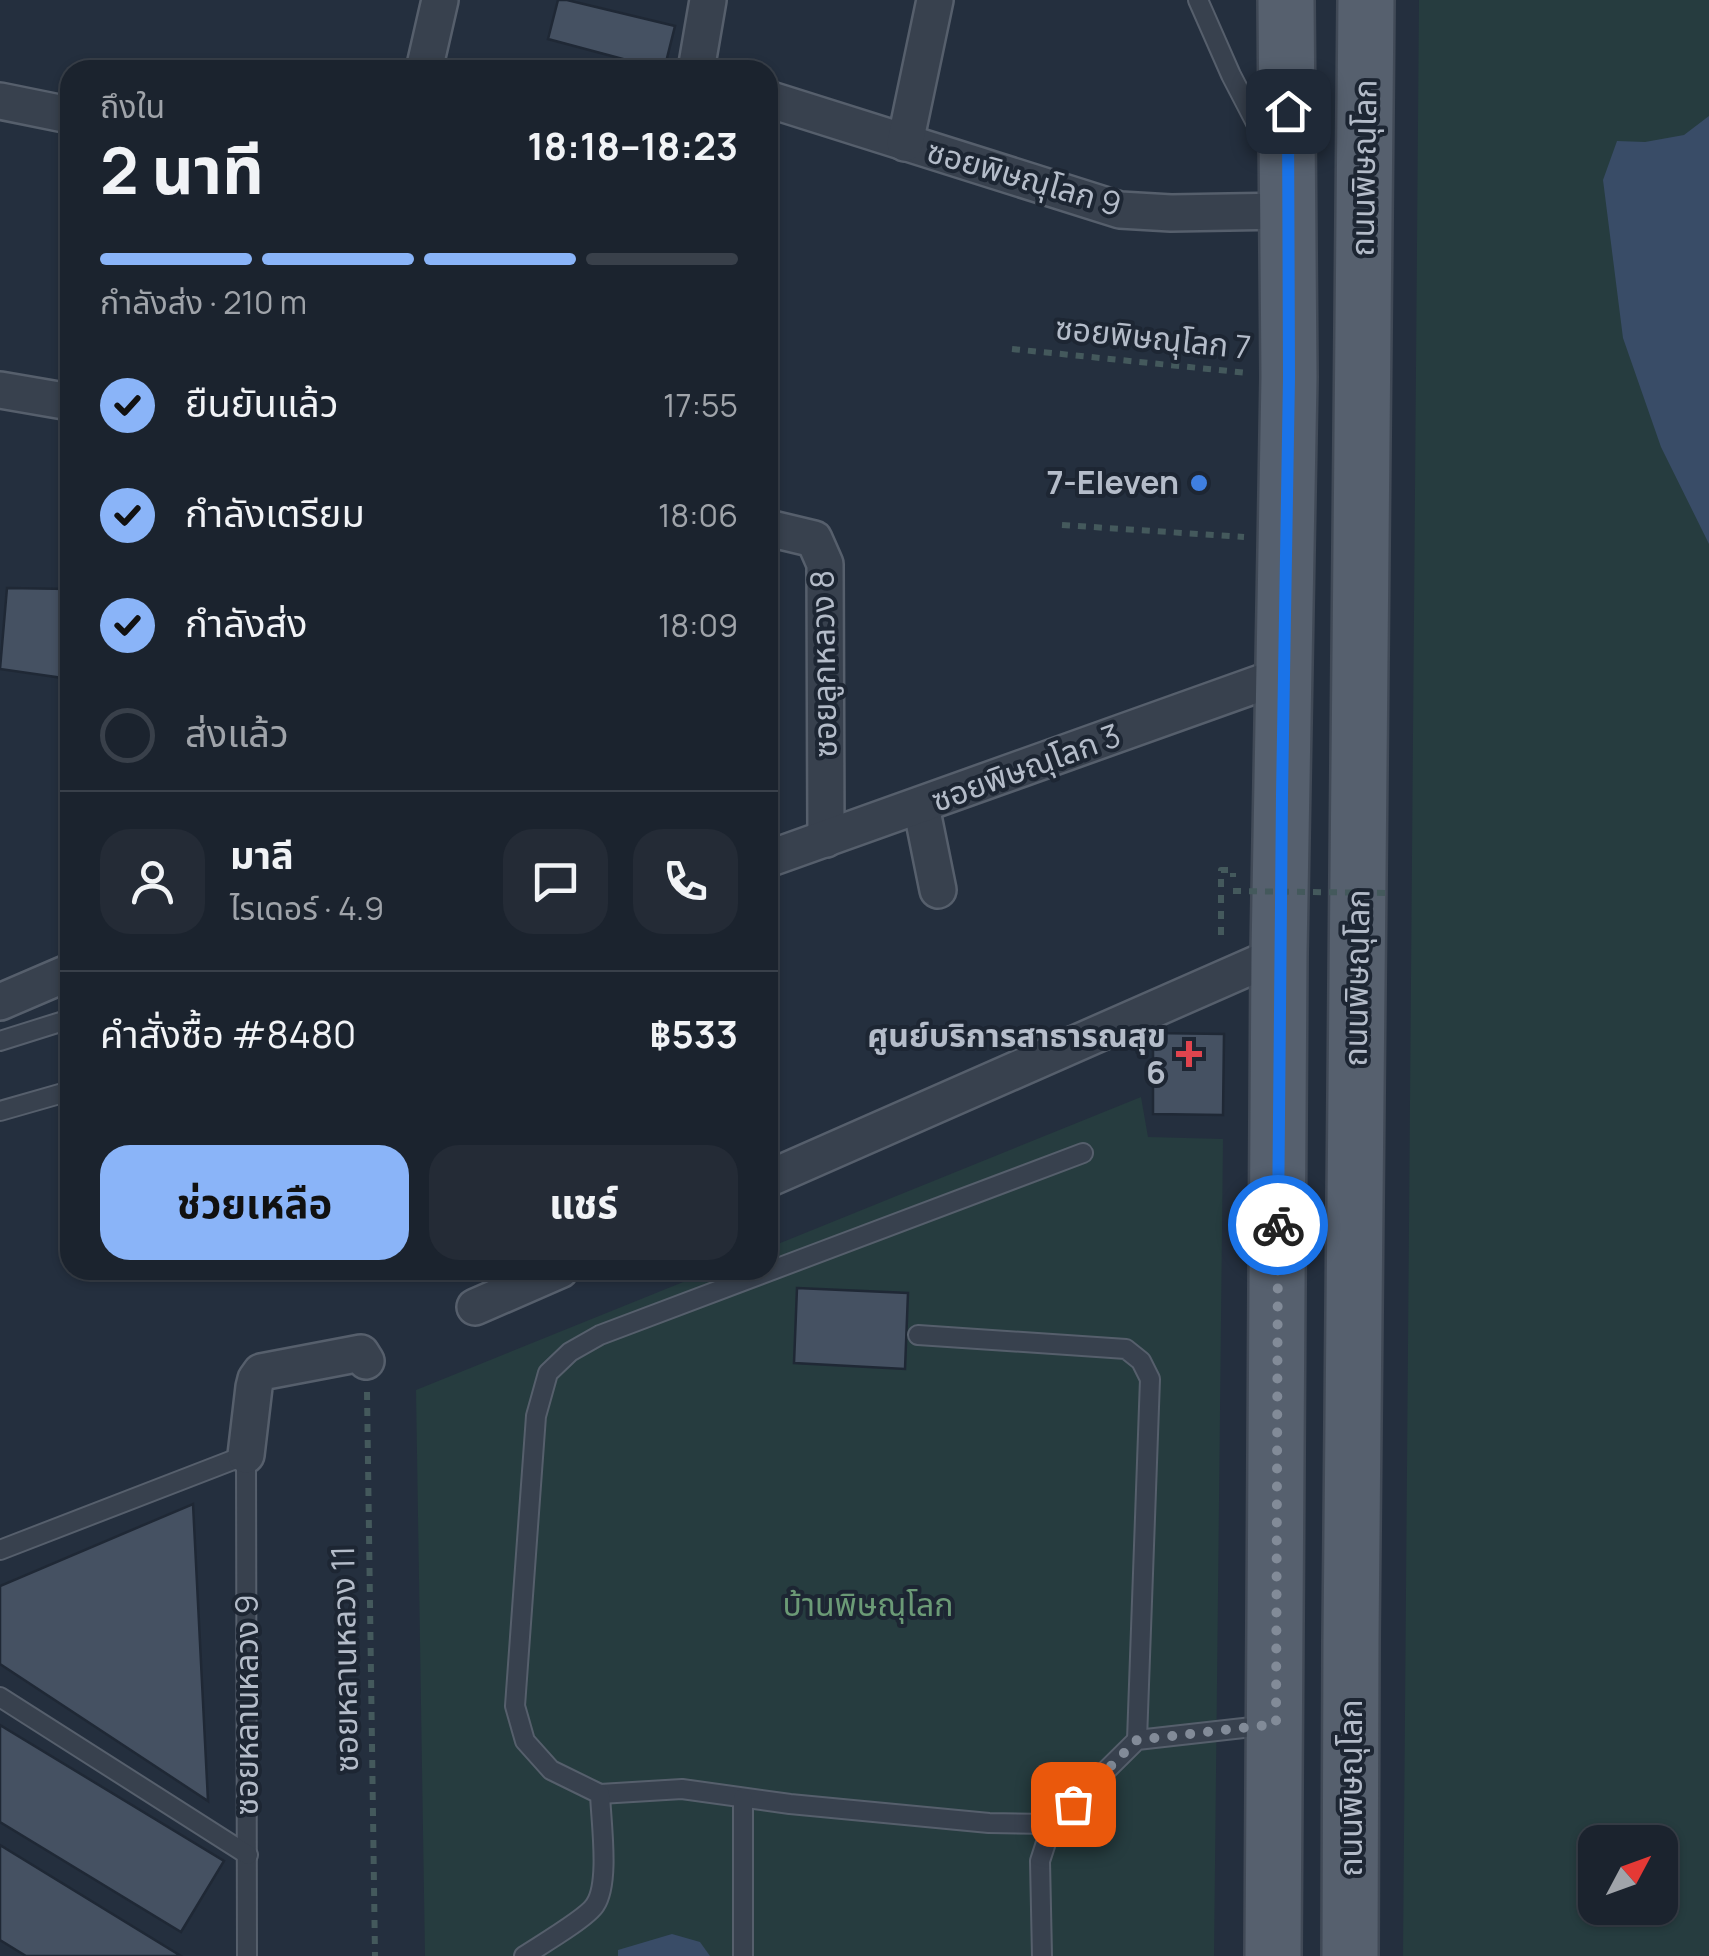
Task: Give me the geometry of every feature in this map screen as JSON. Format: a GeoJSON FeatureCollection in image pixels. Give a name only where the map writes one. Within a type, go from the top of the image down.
{"type":"FeatureCollection","features":[{"type":"Feature","properties":{"kind":"main road"},"geometry":{"type":"LineString","coordinates":[[1273,1956],[1280,954],[1289,377],[1286,0]]}},
{"type":"Feature","properties":{"kind":"main road","name":"ถนนพิษณุโลก"},"geometry":{"type":"LineString","coordinates":[[1350,1956],[1366,0]]}},
{"type":"Feature","properties":{"kind":"street"},"geometry":{"type":"LineString","coordinates":[[426,60],[440,0]]}},
{"type":"Feature","properties":{"kind":"street"},"geometry":{"type":"LineString","coordinates":[[698,60],[708,0]]}},
{"type":"Feature","properties":{"kind":"street"},"geometry":{"type":"LineString","coordinates":[[905,143],[935,0]]}},
{"type":"Feature","properties":{"kind":"street"},"geometry":{"type":"LineString","coordinates":[[0,101],[60,113]]}},
{"type":"Feature","properties":{"kind":"street","name":"ซอยพิษณุโลก 9"},"geometry":{"type":"LineString","coordinates":[[778,102],[1120,210],[1170,213],[1288,198]]}},
{"type":"Feature","properties":{"kind":"street"},"geometry":{"type":"LineString","coordinates":[[0,390],[60,400]]}},
{"type":"Feature","properties":{"kind":"street","name":"ซอยลูกหลวง 8"},"geometry":{"type":"LineString","coordinates":[[778,530],[814,539],[826,564],[826,839]]}},
{"type":"Feature","properties":{"kind":"street","name":"ซอยพิษณุโลก 3"},"geometry":{"type":"LineString","coordinates":[[778,856],[1283,675]]}},
{"type":"Feature","properties":{"kind":"street"},"geometry":{"type":"LineString","coordinates":[[920,806],[938,890]]}},
{"type":"Feature","properties":{"kind":"street"},"geometry":{"type":"LineString","coordinates":[[778,1175],[1280,954]]}},
{"type":"Feature","properties":{"kind":"street"},"geometry":{"type":"LineString","coordinates":[[0,1002],[60,976]]}},
{"type":"Feature","properties":{"kind":"street"},"geometry":{"type":"LineString","coordinates":[[475,1307],[537,1280]]}},
{"type":"Feature","properties":{"kind":"street"},"geometry":{"type":"LineString","coordinates":[[246,1455],[254,1387],[261,1372],[362,1352],[366,1360]]}},
{"type":"Feature","properties":{"kind":"lane"},"geometry":{"type":"LineString","coordinates":[[1198,0],[1288,198]]}},
{"type":"Feature","properties":{"kind":"lane"},"geometry":{"type":"LineString","coordinates":[[0,1041],[60,1022]]}},
{"type":"Feature","properties":{"kind":"lane"},"geometry":{"type":"LineString","coordinates":[[0,1111],[60,1093]]}},
{"type":"Feature","properties":{"kind":"lane"},"geometry":{"type":"LineString","coordinates":[[778,1268],[1083,1153]]}},
{"type":"Feature","properties":{"kind":"lane"},"geometry":{"type":"LineString","coordinates":[[746,1280],[600,1335],[570,1352],[548,1373],[536,1416],[516,1706],[524,1742],[551,1770],[600,1794],[682,1789],[989,1823],[1052,1824]]}},
{"type":"Feature","properties":{"kind":"lane"},"geometry":{"type":"LineString","coordinates":[[918,1335],[1126,1349],[1140,1361],[1150,1379],[1137,1740]]}},
{"type":"Feature","properties":{"kind":"lane"},"geometry":{"type":"LineString","coordinates":[[0,1550],[246,1455]]}},
{"type":"Feature","properties":{"kind":"lane","name":"ซอยหลานหลวง 9"},"geometry":{"type":"LineString","coordinates":[[246,1455],[247,1956]]}},
{"type":"Feature","properties":{"kind":"lane"},"geometry":{"type":"LineString","coordinates":[[0,1696],[248,1855]]}},
{"type":"Feature","properties":{"kind":"lane"},"geometry":{"type":"LineString","coordinates":[[1042,1956],[1040,1861],[1052,1824],[1137,1740],[1276,1724]]}},
{"type":"Feature","properties":{"kind":"lane"},"geometry":{"type":"LineString","coordinates":[[524,1956],[595,1906],[604,1878],[600,1794]]}},
{"type":"Feature","properties":{"kind":"lane"},"geometry":{"type":"LineString","coordinates":[[743,1798],[744,1956]]}},
{"type":"Feature","properties":{"kind":"path","name":"ซอยพิษณุโลก 7"},"geometry":{"type":"LineString","coordinates":[[1012,349],[1289,377]]}},
{"type":"Feature","properties":{"kind":"path"},"geometry":{"type":"LineString","coordinates":[[1062,525],[1285,539]]}},
{"type":"Feature","properties":{"kind":"path"},"geometry":{"type":"LineString","coordinates":[[1221,934],[1221,870],[1233,870],[1233,890],[1387,893]]}},
{"type":"Feature","properties":{"kind":"path","name":"ซอยหลานหลวง 11"},"geometry":{"type":"LineString","coordinates":[[366,1360],[374,1956]]}},
{"type":"Feature","properties":{"kind":"green space"},"geometry":{"type":"Polygon","coordinates":[[[1419,0],[1709,0],[1709,1956],[1403,1956],[1419,0]]]}},
{"type":"Feature","properties":{"kind":"green space","name":"บ้านพิษณุโลก"},"geometry":{"type":"Polygon","coordinates":[[[1141,1097],[1148,1137],[1223,1139],[1214,1956],[425,1956],[416,1390],[688,1280],[778,1280],[778,1244],[1141,1097]]]}},
{"type":"Feature","properties":{"kind":"water"},"geometry":{"type":"Polygon","coordinates":[[[1709,116],[1709,544],[1661,447],[1623,338],[1603,180],[1617,141],[1645,142],[1684,135],[1709,116]]]}},
{"type":"Feature","properties":{"kind":"water"},"geometry":{"type":"Polygon","coordinates":[[[672,1934],[700,1942],[710,1956],[618,1956],[618,1950],[672,1934]]]}},
{"type":"Feature","properties":{"kind":"building"},"geometry":{"type":"Polygon","coordinates":[[[558,0],[675,26],[666,60],[627,60],[548,39],[558,0]]]}},
{"type":"Feature","properties":{"kind":"building"},"geometry":{"type":"Polygon","coordinates":[[[7,588],[60,589],[60,678],[0,669],[7,588]]]}},
{"type":"Feature","properties":{"kind":"building","name":"ศูนย์บริการสาธารณสุข 6"},"geometry":{"type":"Polygon","coordinates":[[[1153,1033],[1224,1034],[1223,1115],[1153,1114],[1153,1033]]]}},
{"type":"Feature","properties":{"kind":"building"},"geometry":{"type":"Polygon","coordinates":[[[797,1288],[908,1293],[905,1369],[794,1363],[797,1288]]]}},
{"type":"Feature","properties":{"kind":"building"},"geometry":{"type":"Polygon","coordinates":[[[193,1504],[208,1801],[0,1664],[0,1586],[193,1504]]]}},
{"type":"Feature","properties":{"kind":"building"},"geometry":{"type":"Polygon","coordinates":[[[0,1725],[224,1861],[181,1932],[0,1822],[0,1725]]]}},
{"type":"Feature","properties":{"kind":"building"},"geometry":{"type":"Polygon","coordinates":[[[0,1845],[181,1956],[26,1956],[0,1940],[0,1845]]]}},
{"type":"Feature","properties":{"kind":"way so far"},"geometry":{"type":"LineString","coordinates":[[1073,1804],[1137,1740],[1276,1724],[1278,1225]]}},
{"type":"Feature","properties":{"kind":"place","name":"7-Eleven"},"geometry":{"type":"Point","coordinates":[1199,483]}},
{"type":"Feature","properties":{"kind":"place","name":"ศูนย์บริการสาธารณสุข 6"},"geometry":{"type":"Point","coordinates":[1189,1054]}},
{"type":"Feature","properties":{"kind":"route"},"geometry":{"type":"LineString","coordinates":[[1278,1225],[1289,377],[1288,111]]}}]}
